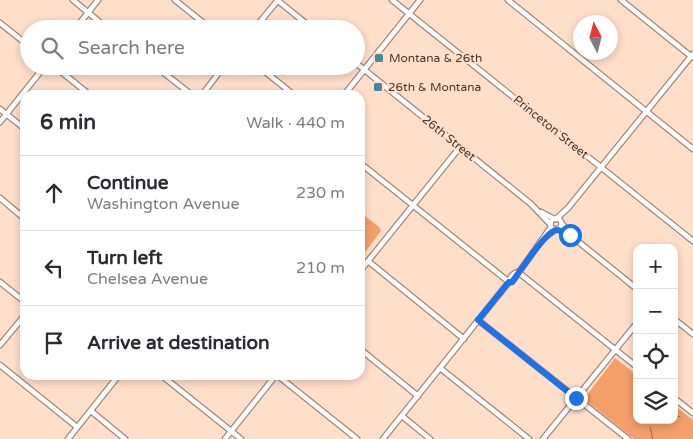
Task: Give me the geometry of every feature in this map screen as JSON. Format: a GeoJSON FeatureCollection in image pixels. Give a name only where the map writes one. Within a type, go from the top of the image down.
{"type":"FeatureCollection","features":[{"type":"Feature","properties":{"kind":"street"},"geometry":{"type":"LineString","coordinates":[[72,0],[97,20]]}},
{"type":"Feature","properties":{"kind":"street"},"geometry":{"type":"LineString","coordinates":[[82,20],[98,0]]}},
{"type":"Feature","properties":{"kind":"street"},"geometry":{"type":"LineString","coordinates":[[175,0],[200,20]]}},
{"type":"Feature","properties":{"kind":"street"},"geometry":{"type":"LineString","coordinates":[[261,20],[278,0],[302,20]]}},
{"type":"Feature","properties":{"kind":"street","name":"Princeton Street"},"geometry":{"type":"LineString","coordinates":[[392,0],[693,241]]}},
{"type":"Feature","properties":{"kind":"street"},"geometry":{"type":"LineString","coordinates":[[365,69],[420,0]]}},
{"type":"Feature","properties":{"kind":"street"},"geometry":{"type":"LineString","coordinates":[[508,0],[693,150]]}},
{"type":"Feature","properties":{"kind":"street"},"geometry":{"type":"LineString","coordinates":[[383,439],[509,282],[512,282],[543,239],[554,228],[568,208],[692,56],[621,0]]}},
{"type":"Feature","properties":{"kind":"street"},"geometry":{"type":"LineString","coordinates":[[0,23],[20,39]]}},
{"type":"Feature","properties":{"kind":"street","name":"26th Street"},"geometry":{"type":"LineString","coordinates":[[365,71],[541,212],[558,221],[570,235],[633,286]]}},
{"type":"Feature","properties":{"kind":"street"},"geometry":{"type":"LineString","coordinates":[[26,90],[38,75]]}},
{"type":"Feature","properties":{"kind":"street"},"geometry":{"type":"LineString","coordinates":[[65,75],[84,90]]}},
{"type":"Feature","properties":{"kind":"street"},"geometry":{"type":"LineString","coordinates":[[167,75],[186,90]]}},
{"type":"Feature","properties":{"kind":"street"},"geometry":{"type":"LineString","coordinates":[[206,90],[217,75]]}},
{"type":"Feature","properties":{"kind":"street"},"geometry":{"type":"LineString","coordinates":[[269,75],[288,90]]}},
{"type":"Feature","properties":{"kind":"street"},"geometry":{"type":"LineString","coordinates":[[348,90],[360,75]]}},
{"type":"Feature","properties":{"kind":"street"},"geometry":{"type":"LineString","coordinates":[[0,122],[20,97]]}},
{"type":"Feature","properties":{"kind":"street"},"geometry":{"type":"LineString","coordinates":[[0,109],[20,125]]}},
{"type":"Feature","properties":{"kind":"street"},"geometry":{"type":"LineString","coordinates":[[365,265],[460,147]]}},
{"type":"Feature","properties":{"kind":"street"},"geometry":{"type":"LineString","coordinates":[[365,167],[509,282]]}},
{"type":"Feature","properties":{"kind":"street"},"geometry":{"type":"LineString","coordinates":[[0,198],[20,215]]}},
{"type":"Feature","properties":{"kind":"street","name":"26th Street"},"geometry":{"type":"LineString","coordinates":[[541,212],[554,228],[567,236],[570,235]]}},
{"type":"Feature","properties":{"kind":"street"},"geometry":{"type":"LineString","coordinates":[[554,228],[558,221]]}},
{"type":"Feature","properties":{"kind":"street"},"geometry":{"type":"LineString","coordinates":[[368,261],[464,339]]}},
{"type":"Feature","properties":{"kind":"street"},"geometry":{"type":"LineString","coordinates":[[518,272],[633,364]]}},
{"type":"Feature","properties":{"kind":"street"},"geometry":{"type":"LineString","coordinates":[[0,282],[20,298]]}},
{"type":"Feature","properties":{"kind":"street"},"geometry":{"type":"LineString","coordinates":[[478,320],[628,439]]}},
{"type":"Feature","properties":{"kind":"street"},"geometry":{"type":"LineString","coordinates":[[0,345],[20,321]]}},
{"type":"Feature","properties":{"kind":"street"},"geometry":{"type":"LineString","coordinates":[[678,322],[693,334]]}},
{"type":"Feature","properties":{"kind":"street"},"geometry":{"type":"LineString","coordinates":[[543,439],[633,327]]}},
{"type":"Feature","properties":{"kind":"street"},"geometry":{"type":"LineString","coordinates":[[365,352],[418,396]]}},
{"type":"Feature","properties":{"kind":"street"},"geometry":{"type":"LineString","coordinates":[[0,365],[77,427]]}},
{"type":"Feature","properties":{"kind":"street"},"geometry":{"type":"LineString","coordinates":[[440,368],[529,439]]}},
{"type":"Feature","properties":{"kind":"street"},"geometry":{"type":"LineString","coordinates":[[68,439],[114,380]]}},
{"type":"Feature","properties":{"kind":"street"},"geometry":{"type":"LineString","coordinates":[[167,380],[241,439]]}},
{"type":"Feature","properties":{"kind":"street"},"geometry":{"type":"LineString","coordinates":[[225,439],[273,380]]}},
{"type":"Feature","properties":{"kind":"street"},"geometry":{"type":"LineString","coordinates":[[283,380],[357,439]]}},
{"type":"Feature","properties":{"kind":"street"},"geometry":{"type":"LineString","coordinates":[[678,401],[693,413]]}},
{"type":"Feature","properties":{"kind":"street"},"geometry":{"type":"LineString","coordinates":[[91,410],[126,439]]}},
{"type":"Feature","properties":{"kind":"street"},"geometry":{"type":"LineString","coordinates":[[402,416],[430,439]]}},
{"type":"Feature","properties":{"kind":"shaded area"},"geometry":{"type":"Polygon","coordinates":[[[365,216],[379,227],[381,231],[365,252],[365,216]]]}},
{"type":"Feature","properties":{"kind":"shaded area"},"geometry":{"type":"Polygon","coordinates":[[[615,358],[633,372],[633,424],[678,424],[678,408],[693,420],[693,439],[634,439],[584,399],[615,358]]]}},
{"type":"Feature","properties":{"kind":"waterway"},"geometry":{"type":"LineString","coordinates":[[650,427],[653,439]]}},
{"type":"Feature","properties":{"kind":"place","name":"Montana & 26th"},"geometry":{"type":"Point","coordinates":[379,58]}},
{"type":"Feature","properties":{"kind":"place","name":"26th & Montana"},"geometry":{"type":"Point","coordinates":[378,87]}},
{"type":"Feature","properties":{"kind":"route"},"geometry":{"type":"LineString","coordinates":[[570,235],[567,236],[555,230],[543,239],[512,282],[509,282],[478,320],[576,398]]}}]}
